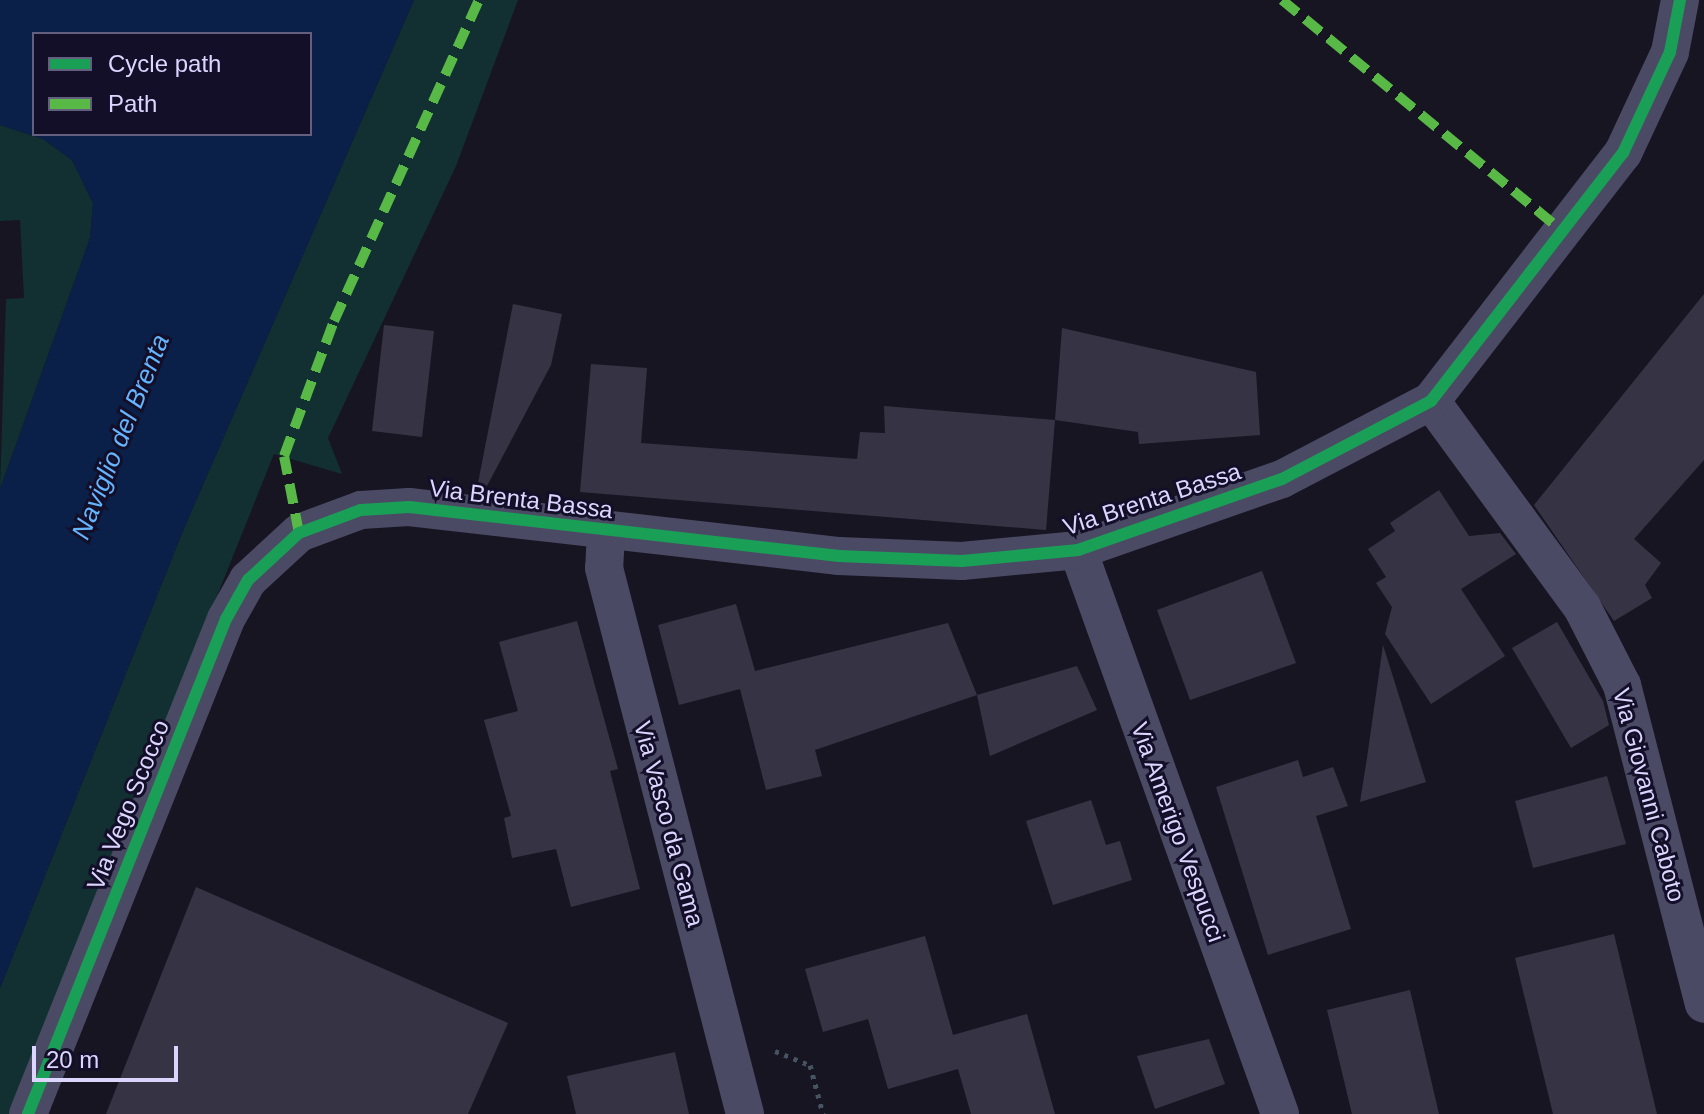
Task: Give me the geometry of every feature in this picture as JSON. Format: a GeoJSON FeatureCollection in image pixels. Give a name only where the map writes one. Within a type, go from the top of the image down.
{"type":"FeatureCollection","features":[{"type":"Feature","properties":{"kind":"street","name":"Via Brenta Bassa"},"geometry":{"type":"LineString","coordinates":[[299,533],[361,510],[409,507],[606,533],[962,561],[1078,550],[1282,479],[1431,401],[1623,153],[1670,52],[1680,0]]}},
{"type":"Feature","properties":{"kind":"street","name":"Via Giovanni Caboto"},"geometry":{"type":"LineString","coordinates":[[1431,401],[1582,607],[1622,685],[1704,1004]]}},
{"type":"Feature","properties":{"kind":"street","name":"Via Vego Scocco"},"geometry":{"type":"LineString","coordinates":[[28,1114],[226,619],[248,580],[299,533]]}},
{"type":"Feature","properties":{"kind":"street","name":"Via Vasco da Gama"},"geometry":{"type":"LineString","coordinates":[[606,533],[608,582],[745,1114]]}},
{"type":"Feature","properties":{"kind":"street","name":"Via Amerigo Vespucci"},"geometry":{"type":"LineString","coordinates":[[1078,550],[1280,1114]]}},
{"type":"Feature","properties":{"kind":"green space"},"geometry":{"type":"Polygon","coordinates":[[[414,0],[518,0],[456,166],[328,438],[342,474],[274,454],[9,1114],[0,1114],[0,988],[182,533],[414,0]]]}},
{"type":"Feature","properties":{"kind":"green space"},"geometry":{"type":"Polygon","coordinates":[[[0,125],[43,139],[72,160],[93,203],[90,238],[0,489],[6,299],[24,298],[20,220],[0,221],[0,125]]]}},
{"type":"Feature","properties":{"kind":"water","name":"Naviglio del Brenta"},"geometry":{"type":"Polygon","coordinates":[[[0,0],[414,0],[182,533],[0,988],[0,489],[90,238],[93,203],[72,160],[34,136],[312,136],[312,32],[32,32],[32,135],[0,125],[0,0]]]}},
{"type":"Feature","properties":{"kind":"building"},"geometry":{"type":"Polygon","coordinates":[[[1704,294],[1704,460],[1634,539],[1661,563],[1645,585],[1652,598],[1614,621],[1534,505],[1704,294]]]}},
{"type":"Feature","properties":{"kind":"building"},"geometry":{"type":"Polygon","coordinates":[[[513,304],[562,314],[551,365],[487,486],[478,483],[513,304]]]}},
{"type":"Feature","properties":{"kind":"building"},"geometry":{"type":"Polygon","coordinates":[[[384,325],[434,331],[422,437],[372,431],[384,325]]]}},
{"type":"Feature","properties":{"kind":"building"},"geometry":{"type":"Polygon","coordinates":[[[1062,328],[1256,372],[1260,435],[1139,444],[1138,432],[1055,420],[1062,328]]]}},
{"type":"Feature","properties":{"kind":"building"},"geometry":{"type":"Polygon","coordinates":[[[591,364],[647,368],[641,443],[857,459],[860,432],[885,433],[884,406],[1055,420],[1046,530],[580,492],[591,364]]]}},
{"type":"Feature","properties":{"kind":"building"},"geometry":{"type":"Polygon","coordinates":[[[1439,490],[1469,536],[1500,533],[1516,554],[1461,589],[1505,656],[1431,704],[1385,634],[1392,607],[1376,583],[1386,577],[1368,549],[1395,531],[1390,523],[1439,490]]]}},
{"type":"Feature","properties":{"kind":"building"},"geometry":{"type":"Polygon","coordinates":[[[1262,571],[1296,663],[1190,700],[1157,610],[1262,571]]]}},
{"type":"Feature","properties":{"kind":"building"},"geometry":{"type":"Polygon","coordinates":[[[736,604],[755,671],[948,623],[977,695],[815,750],[822,776],[766,790],[740,689],[679,705],[658,625],[736,604]]]}},
{"type":"Feature","properties":{"kind":"building"},"geometry":{"type":"Polygon","coordinates":[[[577,621],[618,769],[610,771],[640,889],[571,907],[556,849],[512,858],[504,818],[511,816],[484,720],[518,711],[499,642],[577,621]]]}},
{"type":"Feature","properties":{"kind":"building"},"geometry":{"type":"Polygon","coordinates":[[[1557,622],[1603,701],[1609,725],[1571,748],[1512,648],[1557,622]]]}},
{"type":"Feature","properties":{"kind":"building"},"geometry":{"type":"Polygon","coordinates":[[[1383,645],[1426,782],[1360,802],[1367,758],[1383,645]]]}},
{"type":"Feature","properties":{"kind":"building"},"geometry":{"type":"Polygon","coordinates":[[[1077,666],[1097,710],[990,756],[977,695],[1077,666]]]}},
{"type":"Feature","properties":{"kind":"building"},"geometry":{"type":"Polygon","coordinates":[[[1298,760],[1303,777],[1333,767],[1348,806],[1316,816],[1351,929],[1268,955],[1216,787],[1298,760]]]}},
{"type":"Feature","properties":{"kind":"building"},"geometry":{"type":"Polygon","coordinates":[[[1607,776],[1626,844],[1533,868],[1515,801],[1607,776]]]}},
{"type":"Feature","properties":{"kind":"building"},"geometry":{"type":"Polygon","coordinates":[[[1091,800],[1106,845],[1120,841],[1132,880],[1053,905],[1026,821],[1091,800]]]}},
{"type":"Feature","properties":{"kind":"building"},"geometry":{"type":"Polygon","coordinates":[[[196,887],[508,1023],[468,1114],[106,1114],[196,887]]]}},
{"type":"Feature","properties":{"kind":"building"},"geometry":{"type":"Polygon","coordinates":[[[1614,934],[1657,1114],[1553,1114],[1515,958],[1614,934]]]}},
{"type":"Feature","properties":{"kind":"building"},"geometry":{"type":"Polygon","coordinates":[[[925,936],[953,1035],[1027,1014],[1055,1114],[971,1114],[958,1069],[888,1089],[868,1019],[823,1032],[805,969],[925,936]]]}},
{"type":"Feature","properties":{"kind":"building"},"geometry":{"type":"Polygon","coordinates":[[[1410,990],[1439,1114],[1352,1114],[1327,1010],[1410,990]]]}},
{"type":"Feature","properties":{"kind":"building"},"geometry":{"type":"Polygon","coordinates":[[[1209,1039],[1225,1084],[1155,1109],[1137,1056],[1209,1039]]]}},
{"type":"Feature","properties":{"kind":"building"},"geometry":{"type":"Polygon","coordinates":[[[675,1052],[689,1114],[576,1114],[567,1076],[675,1052]]]}},
{"type":"Feature","properties":{"kind":"marked path"},"geometry":{"type":"LineString","coordinates":[[299,533],[284,456],[334,321],[479,0]]}},
{"type":"Feature","properties":{"kind":"marked path"},"geometry":{"type":"LineString","coordinates":[[1282,0],[1563,232]]}},
{"type":"Feature","properties":{"kind":"cycle path"},"geometry":{"type":"LineString","coordinates":[[28,1114],[226,619],[248,580],[299,533],[361,510],[409,507],[839,556],[962,561],[1078,550],[1282,479],[1431,401],[1623,153],[1670,52],[1680,0]]}}]}
